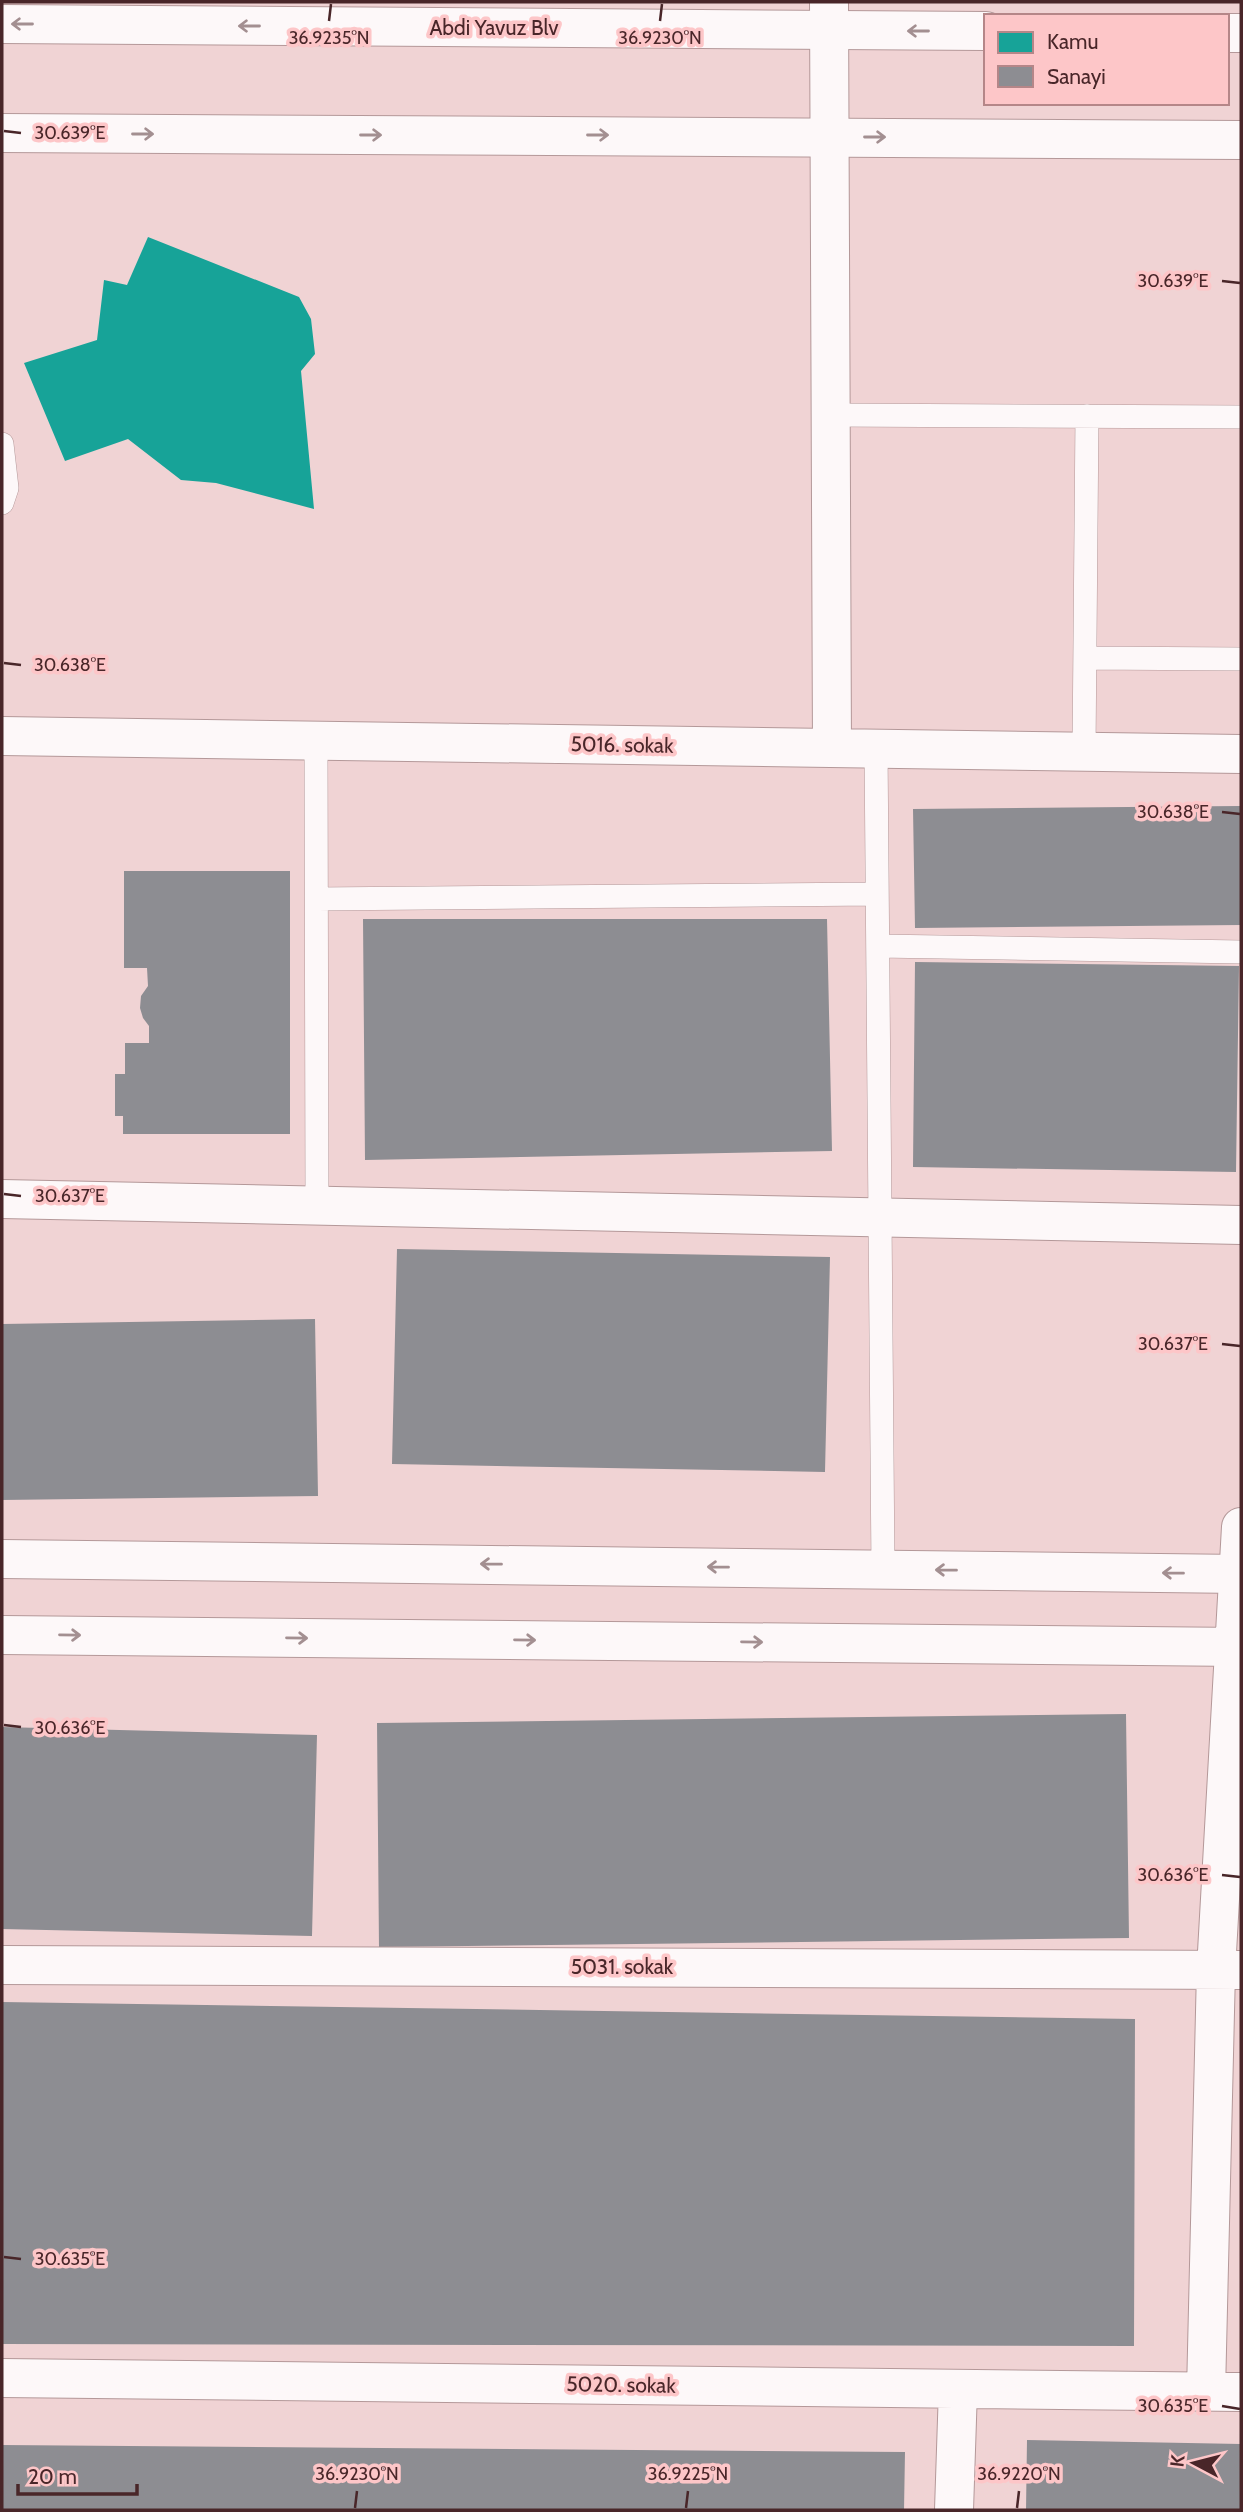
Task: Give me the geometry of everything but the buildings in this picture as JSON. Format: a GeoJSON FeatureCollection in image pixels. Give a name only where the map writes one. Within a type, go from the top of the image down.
{"type":"FeatureCollection","features":[{"type":"Feature","properties":{"kind":"street","name":"Abdi Yavuz Blv"},"geometry":{"type":"LineString","coordinates":[[2,24],[829,16],[984,32]]}},
{"type":"Feature","properties":{"kind":"street"},"geometry":{"type":"LineString","coordinates":[[829,16],[832,748]]}},
{"type":"Feature","properties":{"kind":"street"},"geometry":{"type":"LineString","coordinates":[[2,133],[1241,140]]}},
{"type":"Feature","properties":{"kind":"street","name":"5016. sokak"},"geometry":{"type":"LineString","coordinates":[[2,736],[1241,754]]}},
{"type":"Feature","properties":{"kind":"street"},"geometry":{"type":"LineString","coordinates":[[2,1199],[1241,1225]]}},
{"type":"Feature","properties":{"kind":"street"},"geometry":{"type":"LineString","coordinates":[[1223,2392],[1229,1970],[1241,1527]]}},
{"type":"Feature","properties":{"kind":"street"},"geometry":{"type":"LineString","coordinates":[[2,1559],[1240,1574]]}},
{"type":"Feature","properties":{"kind":"street"},"geometry":{"type":"LineString","coordinates":[[2,1635],[1238,1647]]}},
{"type":"Feature","properties":{"kind":"street","name":"5031. sokak"},"geometry":{"type":"LineString","coordinates":[[2,1965],[1229,1970]]}},
{"type":"Feature","properties":{"kind":"street","name":"5020. sokak"},"geometry":{"type":"LineString","coordinates":[[2,2378],[1223,2392]]}},
{"type":"Feature","properties":{"kind":"street"},"geometry":{"type":"LineString","coordinates":[[954,2510],[958,2389]]}},
{"type":"Feature","properties":{"kind":"lane"},"geometry":{"type":"LineString","coordinates":[[830,415],[1241,417]]}},
{"type":"Feature","properties":{"kind":"lane"},"geometry":{"type":"LineString","coordinates":[[1084,752],[1087,416]]}},
{"type":"Feature","properties":{"kind":"lane"},"geometry":{"type":"LineString","coordinates":[[2,444],[7,488],[2,502]]}},
{"type":"Feature","properties":{"kind":"lane"},"geometry":{"type":"LineString","coordinates":[[1085,658],[1241,659]]}},
{"type":"Feature","properties":{"kind":"lane"},"geometry":{"type":"LineString","coordinates":[[316,741],[317,1206]]}},
{"type":"Feature","properties":{"kind":"lane"},"geometry":{"type":"LineString","coordinates":[[876,748],[883,1569]]}},
{"type":"Feature","properties":{"kind":"lane"},"geometry":{"type":"LineString","coordinates":[[317,899],[877,894]]}},
{"type":"Feature","properties":{"kind":"lane"},"geometry":{"type":"LineString","coordinates":[[877,946],[1241,952]]}}]}
